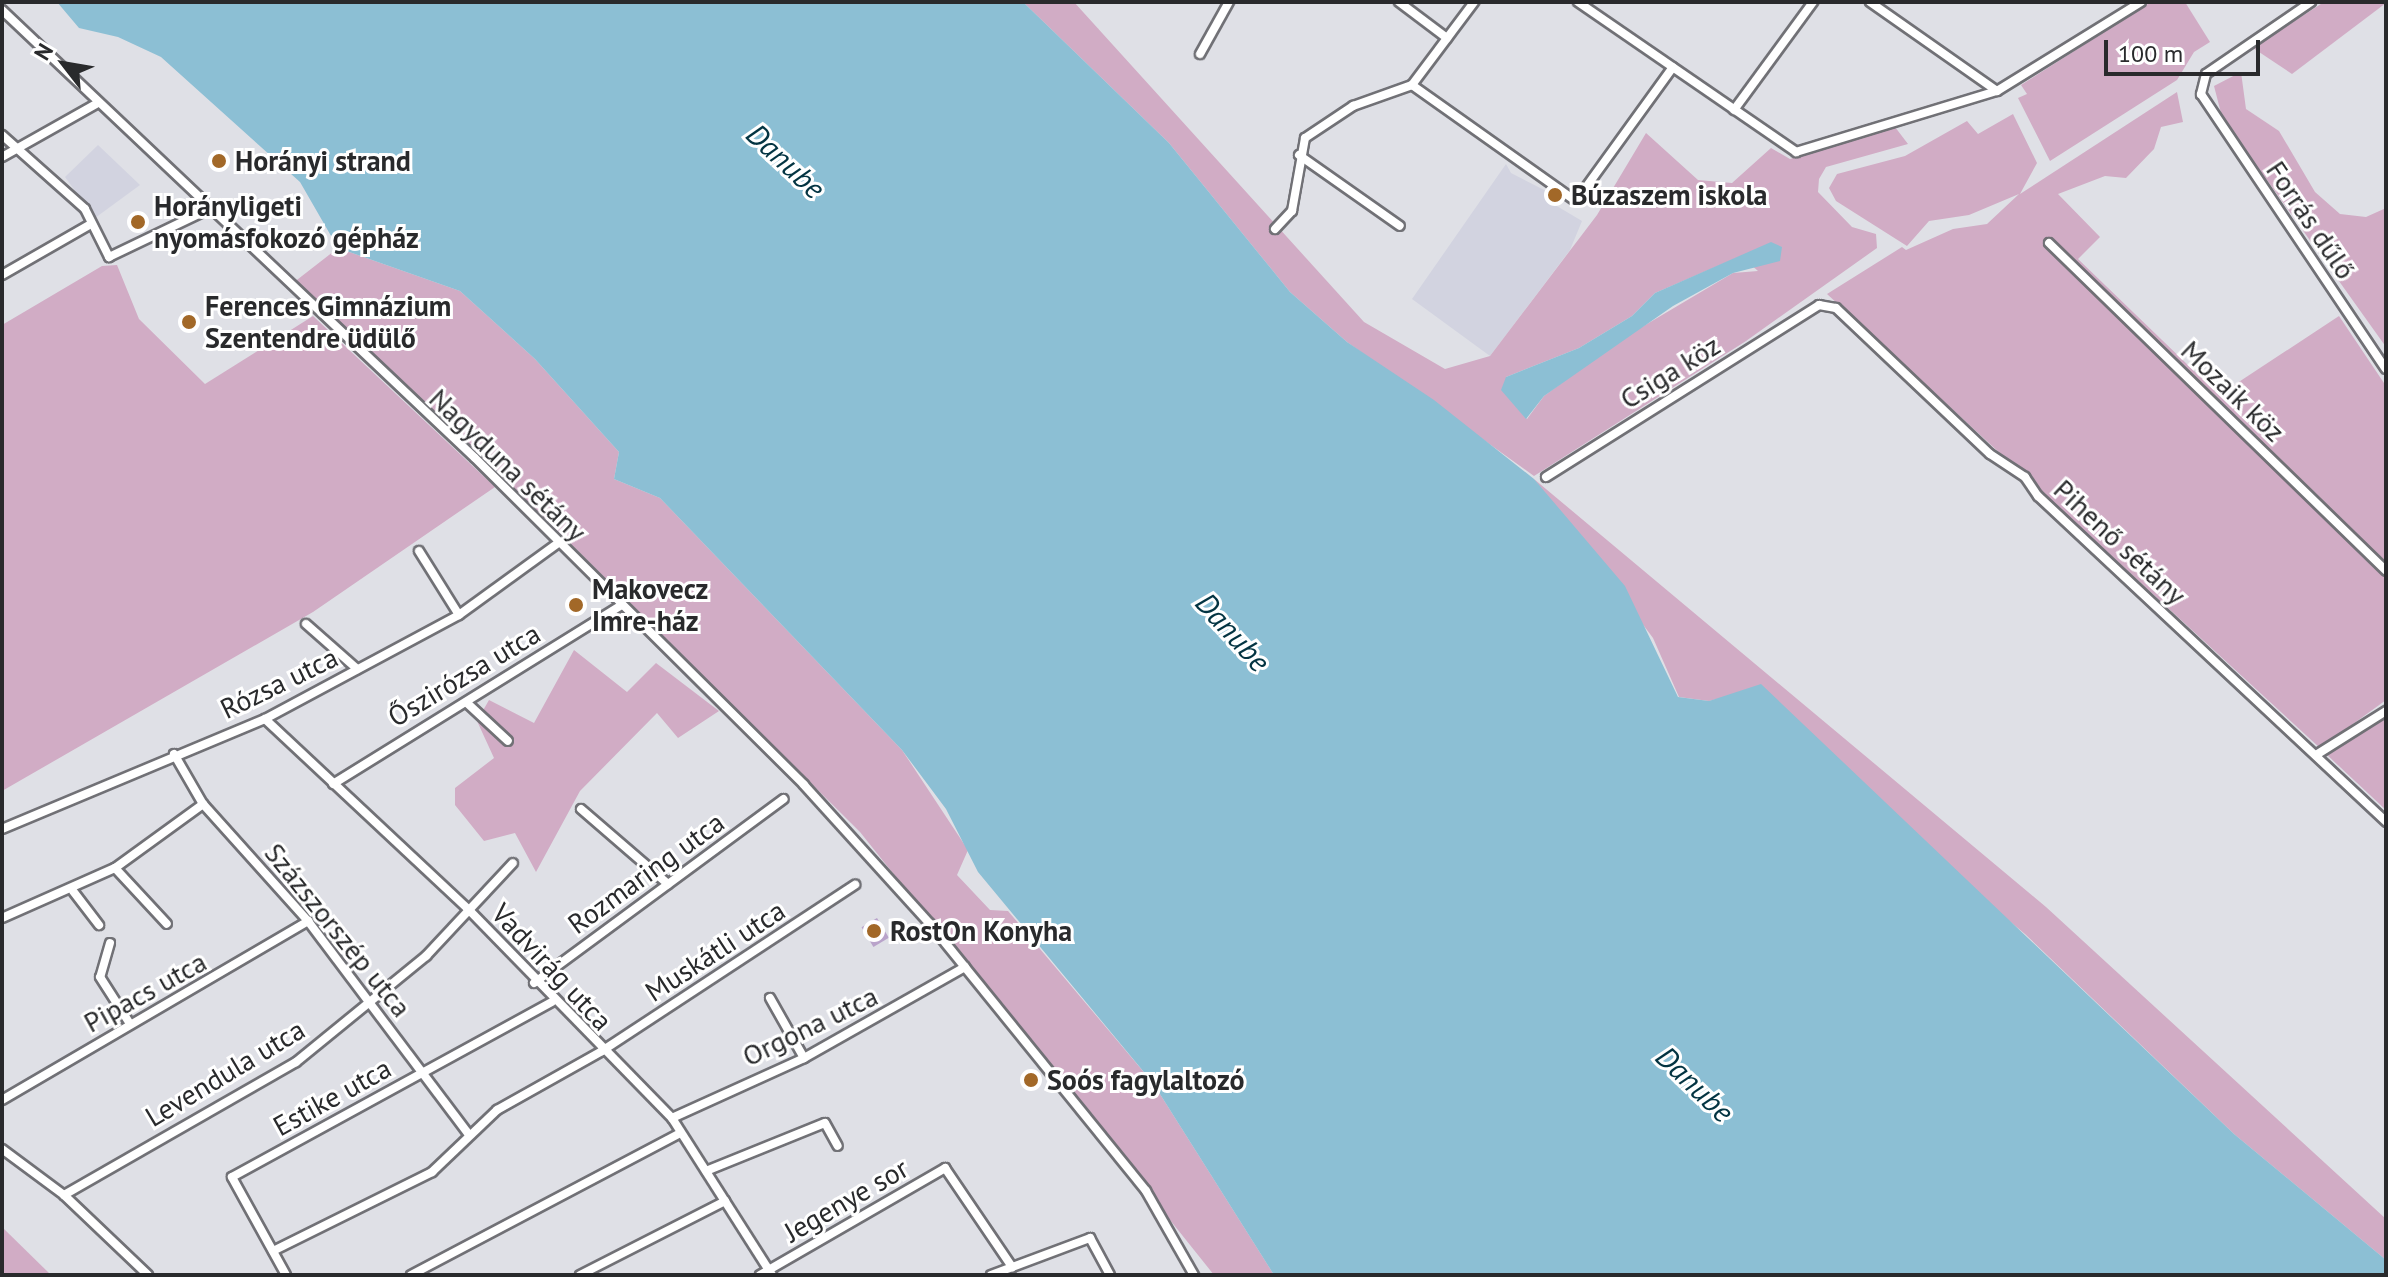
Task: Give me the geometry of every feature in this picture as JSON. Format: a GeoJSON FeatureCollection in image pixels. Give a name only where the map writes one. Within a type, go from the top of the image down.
{"type":"FeatureCollection","features":[{"type":"Feature","properties":{"kind":"street"},"geometry":{"type":"LineString","coordinates":[[1200,54],[1229,2]]}},
{"type":"Feature","properties":{"kind":"street"},"geometry":{"type":"LineString","coordinates":[[1399,2],[1447,38]]}},
{"type":"Feature","properties":{"kind":"street"},"geometry":{"type":"LineString","coordinates":[[1275,229],[1292,211],[1299,155],[1305,138],[1353,106],[1412,85],[1474,2]]}},
{"type":"Feature","properties":{"kind":"street"},"geometry":{"type":"LineString","coordinates":[[1578,2],[1796,152],[1997,91],[2141,2]]}},
{"type":"Feature","properties":{"kind":"street"},"geometry":{"type":"LineString","coordinates":[[1734,110],[1813,2]]}},
{"type":"Feature","properties":{"kind":"street"},"geometry":{"type":"LineString","coordinates":[[1870,2],[1997,91]]}},
{"type":"Feature","properties":{"kind":"street","name":"Forrás dűlő"},"geometry":{"type":"LineString","coordinates":[[2311,2],[2206,74],[2201,94],[2386,369]]}},
{"type":"Feature","properties":{"kind":"street","name":"Nagyduna sétány"},"geometry":{"type":"LineString","coordinates":[[2,10],[207,210],[475,458],[620,606],[804,785],[965,967],[1146,1191],[1194,1275]]}},
{"type":"Feature","properties":{"kind":"street"},"geometry":{"type":"LineString","coordinates":[[1412,85],[1576,201],[1673,67]]}},
{"type":"Feature","properties":{"kind":"street"},"geometry":{"type":"LineString","coordinates":[[2,157],[96,104]]}},
{"type":"Feature","properties":{"kind":"street"},"geometry":{"type":"LineString","coordinates":[[2,135],[85,209],[109,257],[207,210]]}},
{"type":"Feature","properties":{"kind":"street"},"geometry":{"type":"LineString","coordinates":[[1299,155],[1400,226]]}},
{"type":"Feature","properties":{"kind":"street"},"geometry":{"type":"LineString","coordinates":[[2,275],[91,224]]}},
{"type":"Feature","properties":{"kind":"street","name":"Mozaik köz"},"geometry":{"type":"LineString","coordinates":[[2049,243],[2386,571]]}},
{"type":"Feature","properties":{"kind":"street","name":"Csiga köz"},"geometry":{"type":"LineString","coordinates":[[1546,477],[1819,305]]}},
{"type":"Feature","properties":{"kind":"street","name":"Pihenő sétány"},"geometry":{"type":"LineString","coordinates":[[1819,305],[1836,308],[1990,454],[2025,477],[2038,496],[2386,822]]}},
{"type":"Feature","properties":{"kind":"street","name":"Rózsa utca"},"geometry":{"type":"LineString","coordinates":[[2,829],[174,754],[265,719],[459,615],[558,543]]}},
{"type":"Feature","properties":{"kind":"street"},"geometry":{"type":"LineString","coordinates":[[419,551],[459,615]]}},
{"type":"Feature","properties":{"kind":"street","name":"Őszirózsa utca"},"geometry":{"type":"LineString","coordinates":[[333,784],[620,606]]}},
{"type":"Feature","properties":{"kind":"street"},"geometry":{"type":"LineString","coordinates":[[306,624],[357,669]]}},
{"type":"Feature","properties":{"kind":"street"},"geometry":{"type":"LineString","coordinates":[[466,702],[508,741]]}},
{"type":"Feature","properties":{"kind":"street"},"geometry":{"type":"LineString","coordinates":[[2316,755],[2386,711]]}},
{"type":"Feature","properties":{"kind":"street","name":"Vadvirág utca"},"geometry":{"type":"LineString","coordinates":[[265,719],[469,910],[552,1002],[672,1118],[771,1273]]}},
{"type":"Feature","properties":{"kind":"street","name":"Százszorszép utca"},"geometry":{"type":"LineString","coordinates":[[174,754],[203,804],[308,921],[469,1135]]}},
{"type":"Feature","properties":{"kind":"street","name":"Rozmaring utca"},"geometry":{"type":"LineString","coordinates":[[534,983],[784,799]]}},
{"type":"Feature","properties":{"kind":"street"},"geometry":{"type":"LineString","coordinates":[[2,918],[73,891],[115,868],[203,804]]}},
{"type":"Feature","properties":{"kind":"street"},"geometry":{"type":"LineString","coordinates":[[581,809],[668,884]]}},
{"type":"Feature","properties":{"kind":"street","name":"Levendula utca"},"geometry":{"type":"LineString","coordinates":[[64,1195],[296,1062],[426,956],[513,863]]}},
{"type":"Feature","properties":{"kind":"street"},"geometry":{"type":"LineString","coordinates":[[115,868],[167,924]]}},
{"type":"Feature","properties":{"kind":"street","name":"Muskátli utca"},"geometry":{"type":"LineString","coordinates":[[273,1251],[432,1172],[497,1110],[602,1051],[855,885]]}},
{"type":"Feature","properties":{"kind":"street"},"geometry":{"type":"LineString","coordinates":[[73,891],[99,925]]}},
{"type":"Feature","properties":{"kind":"street","name":"Pipacs utca"},"geometry":{"type":"LineString","coordinates":[[2,1100],[308,921]]}},
{"type":"Feature","properties":{"kind":"street"},"geometry":{"type":"LineString","coordinates":[[110,943],[100,977],[130,1024]]}},
{"type":"Feature","properties":{"kind":"street","name":"Orgona utca"},"geometry":{"type":"LineString","coordinates":[[672,1118],[804,1058],[965,967]]}},
{"type":"Feature","properties":{"kind":"street"},"geometry":{"type":"LineString","coordinates":[[770,998],[804,1058]]}},
{"type":"Feature","properties":{"kind":"street","name":"Estike utca"},"geometry":{"type":"LineString","coordinates":[[286,1275],[232,1177],[552,1002]]}},
{"type":"Feature","properties":{"kind":"street"},"geometry":{"type":"LineString","coordinates":[[706,1171],[825,1123],[838,1146]]}},
{"type":"Feature","properties":{"kind":"street"},"geometry":{"type":"LineString","coordinates":[[411,1275],[680,1133]]}},
{"type":"Feature","properties":{"kind":"street"},"geometry":{"type":"LineString","coordinates":[[2,1149],[64,1195],[148,1275]]}},
{"type":"Feature","properties":{"kind":"street","name":"Jegenye sor"},"geometry":{"type":"LineString","coordinates":[[760,1275],[771,1273],[945,1168],[1012,1267]]}},
{"type":"Feature","properties":{"kind":"street"},"geometry":{"type":"LineString","coordinates":[[580,1275],[725,1201]]}},
{"type":"Feature","properties":{"kind":"street"},"geometry":{"type":"LineString","coordinates":[[991,1275],[1090,1238],[1110,1275]]}},
{"type":"Feature","properties":{"kind":"shaded area"},"geometry":{"type":"Polygon","coordinates":[[[1023,2],[1074,2],[1364,322],[1445,369],[1490,356],[1597,215],[1646,133],[1698,180],[1732,183],[1771,148],[1790,159],[1895,127],[1908,144],[1826,167],[1819,179],[1818,192],[1852,227],[1876,234],[1877,248],[1746,341],[1534,476],[1347,342],[1290,292],[1169,143],[1023,2]],[[1741,256],[1655,293],[1632,316],[1579,348],[1506,377],[1518,409],[1527,419],[1544,396],[1620,340],[1733,273],[1758,271],[1741,256]]]}},
{"type":"Feature","properties":{"kind":"shaded area"},"geometry":{"type":"Polygon","coordinates":[[[2151,2],[2185,2],[2210,42],[2194,52],[2177,80],[2050,161],[2018,98],[2027,94],[2021,85],[2151,2]]]}},
{"type":"Feature","properties":{"kind":"shaded area"},"geometry":{"type":"Polygon","coordinates":[[[2324,2],[2386,3],[2292,74],[2253,48],[2324,2]]]}},
{"type":"Feature","properties":{"kind":"shaded area"},"geometry":{"type":"Polygon","coordinates":[[[2241,72],[2246,109],[2279,131],[2315,192],[2340,214],[2366,217],[2386,208],[2386,347],[2222,117],[2214,86],[2241,72]]]}},
{"type":"Feature","properties":{"kind":"shaded area"},"geometry":{"type":"Polygon","coordinates":[[[2177,92],[2183,122],[2161,127],[2154,149],[2126,178],[2105,176],[2058,194],[2100,237],[2078,259],[2219,395],[2339,316],[2386,386],[2386,700],[2320,748],[1827,294],[1902,247],[1906,250],[1953,229],[1987,224],[2019,194],[1969,215],[1929,221],[1907,246],[1836,201],[1829,188],[1837,174],[1905,156],[1967,121],[1978,134],[2013,114],[2037,163],[2020,194],[2177,92]]]}},
{"type":"Feature","properties":{"kind":"shaded area"},"geometry":{"type":"Polygon","coordinates":[[[98,145],[140,185],[95,218],[65,177],[98,145]]]}},
{"type":"Feature","properties":{"kind":"shaded area"},"geometry":{"type":"Polygon","coordinates":[[[1506,164],[1511,173],[1548,192],[1545,199],[1582,221],[1570,250],[1490,356],[1412,299],[1506,164]]]}},
{"type":"Feature","properties":{"kind":"shaded area"},"geometry":{"type":"Polygon","coordinates":[[[338,248],[460,291],[535,359],[619,452],[614,479],[660,498],[902,750],[968,850],[957,875],[990,910],[1008,911],[1153,1083],[1274,1275],[1214,1275],[860,832],[575,548],[293,283],[338,248]]]}},
{"type":"Feature","properties":{"kind":"shaded area"},"geometry":{"type":"Polygon","coordinates":[[[117,265],[139,319],[205,384],[313,316],[495,487],[313,612],[2,791],[2,325],[102,266],[117,265]]]}},
{"type":"Feature","properties":{"kind":"shaded area"},"geometry":{"type":"Polygon","coordinates":[[[1534,479],[2046,907],[2386,1219],[2386,1260],[2234,1134],[2025,934],[1738,694],[1709,701],[1679,697],[1653,638],[1534,479]]]}},
{"type":"Feature","properties":{"kind":"shaded area"},"geometry":{"type":"Polygon","coordinates":[[[574,650],[627,692],[656,663],[719,711],[678,738],[657,713],[580,791],[536,872],[515,833],[484,841],[455,805],[455,788],[494,758],[477,721],[489,700],[534,723],[574,650]]]}},
{"type":"Feature","properties":{"kind":"shaded area"},"geometry":{"type":"Polygon","coordinates":[[[2386,715],[2386,810],[2325,753],[2386,715]]]}},
{"type":"Feature","properties":{"kind":"shaded area"},"geometry":{"type":"Polygon","coordinates":[[[2,1227],[51,1275],[2,1275],[2,1227]]]}},
{"type":"Feature","properties":{"kind":"water","name":"Danube"},"geometry":{"type":"Polygon","coordinates":[[[57,2],[1023,2],[1169,143],[1290,292],[1347,342],[1434,400],[1534,479],[1625,586],[1678,697],[1709,701],[1761,684],[2234,1134],[2386,1260],[2386,1275],[1274,1275],[1153,1083],[978,872],[946,809],[902,750],[660,498],[614,479],[619,452],[535,359],[460,291],[338,248],[300,182],[161,57],[118,37],[79,28],[57,2]]]}},
{"type":"Feature","properties":{"kind":"water"},"geometry":{"type":"Polygon","coordinates":[[[1771,242],[1782,247],[1780,261],[1733,273],[1673,306],[1544,396],[1526,419],[1501,390],[1506,377],[1579,348],[1632,316],[1655,293],[1771,242]]]}},
{"type":"Feature","properties":{"kind":"building","name":"RostOn Konyha"},"geometry":{"type":"Polygon","coordinates":[[[877,918],[889,938],[873,947],[862,927],[877,918]]]}},
{"type":"Feature","properties":{"kind":"place","name":"Horányi strand"},"geometry":{"type":"Point","coordinates":[219,161]}},
{"type":"Feature","properties":{"kind":"place","name":"Búzaszem iskola"},"geometry":{"type":"Point","coordinates":[1555,195]}},
{"type":"Feature","properties":{"kind":"place","name":"Horányligeti nyomásfokozó gépház"},"geometry":{"type":"Point","coordinates":[138,222]}},
{"type":"Feature","properties":{"kind":"place","name":"Ferences Gimnázium Szentendre üdülő"},"geometry":{"type":"Point","coordinates":[189,322]}},
{"type":"Feature","properties":{"kind":"place","name":"Makovecz Imre-ház"},"geometry":{"type":"Point","coordinates":[576,605]}},
{"type":"Feature","properties":{"kind":"place","name":"RostOn Konyha"},"geometry":{"type":"Point","coordinates":[874,931]}},
{"type":"Feature","properties":{"kind":"place","name":"Soós fagylaltozó"},"geometry":{"type":"Point","coordinates":[1031,1080]}}]}
